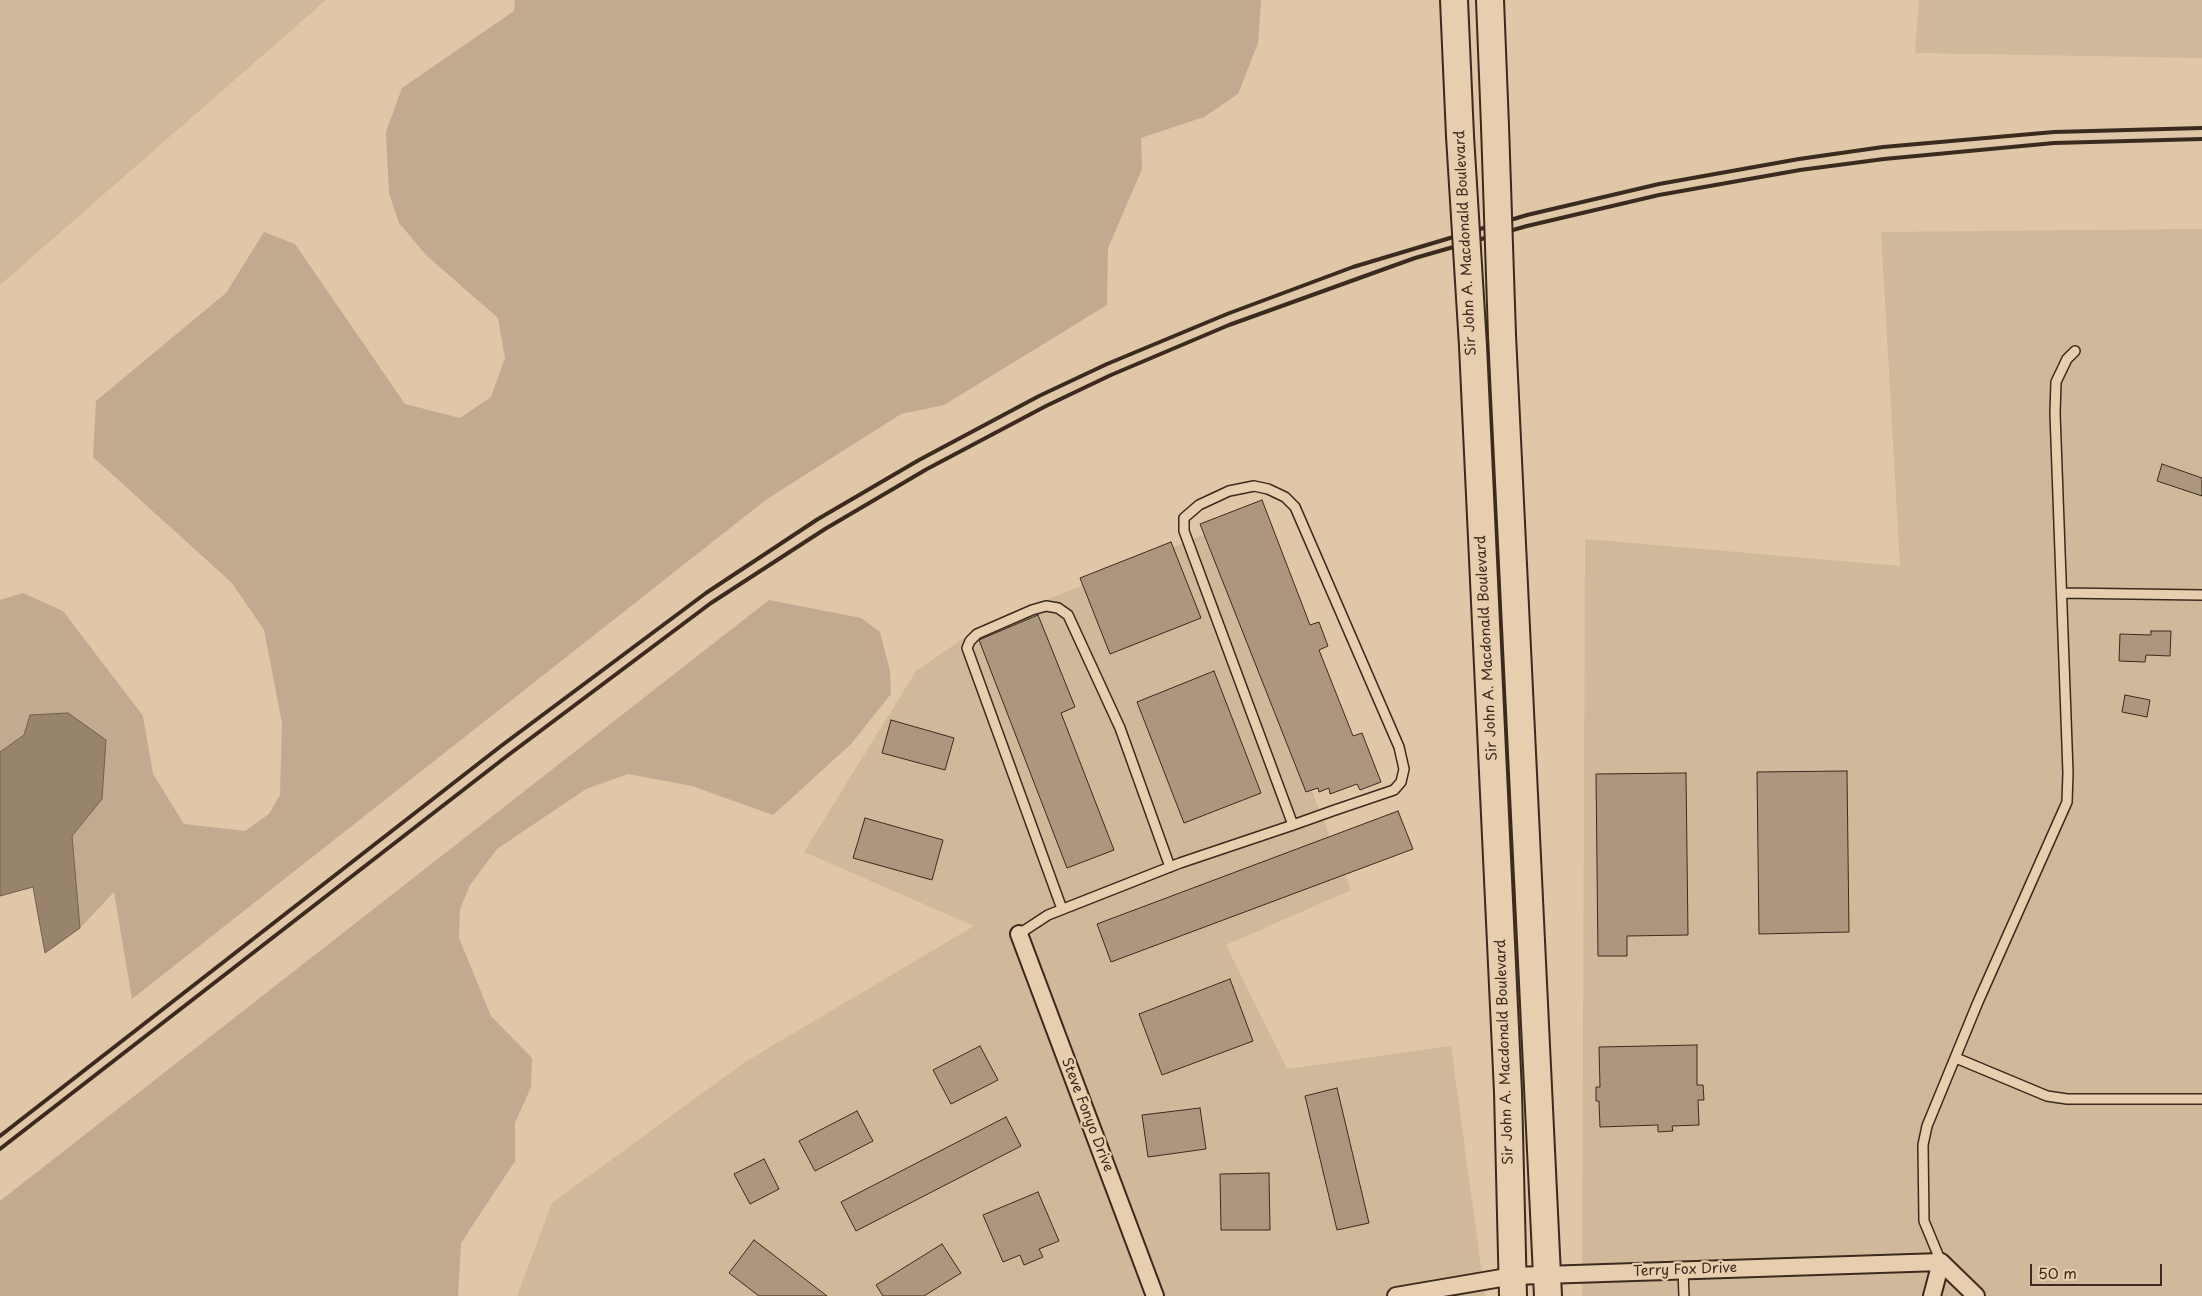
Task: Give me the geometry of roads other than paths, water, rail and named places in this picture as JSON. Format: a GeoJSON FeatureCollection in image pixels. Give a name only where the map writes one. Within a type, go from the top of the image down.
{"type":"FeatureCollection","features":[{"type":"Feature","properties":{"kind":"main road","name":"Sir John A. Macdonald Boulevard"},"geometry":{"type":"LineString","coordinates":[[1454,0],[1473,346],[1508,1092],[1513,1286]]}},
{"type":"Feature","properties":{"kind":"main road"},"geometry":{"type":"LineString","coordinates":[[1490,0],[1502,335],[1548,1285]]}},
{"type":"Feature","properties":{"kind":"street","name":"Steve Fonyo Drive"},"geometry":{"type":"LineString","coordinates":[[1019,934],[1155,1296]]}},
{"type":"Feature","properties":{"kind":"street","name":"Terry Fox Drive"},"geometry":{"type":"LineString","coordinates":[[1396,1296],[1513,1286],[1548,1285],[1683,1270],[1940,1262]]}},
{"type":"Feature","properties":{"kind":"street"},"geometry":{"type":"LineString","coordinates":[[1932,1296],[1940,1262]]}},
{"type":"Feature","properties":{"kind":"street"},"geometry":{"type":"LineString","coordinates":[[1940,1262],[1976,1296]]}},
{"type":"Feature","properties":{"kind":"lane"},"geometry":{"type":"LineString","coordinates":[[1940,1262],[1924,1221],[1923,1145],[1927,1126],[2067,802],[2068,773],[2055,414],[2056,382],[2067,359],[2075,351]]}},
{"type":"Feature","properties":{"kind":"lane"},"geometry":{"type":"LineString","coordinates":[[1019,934],[1030,924],[1062,909],[1170,867],[1394,790],[1401,782],[1404,769],[1398,747],[1295,507],[1285,497],[1268,489],[1254,486],[1229,491],[1199,505],[1184,518],[1184,530],[1292,825]]}},
{"type":"Feature","properties":{"kind":"lane"},"geometry":{"type":"LineString","coordinates":[[2062,593],[2202,595]]}},
{"type":"Feature","properties":{"kind":"lane"},"geometry":{"type":"LineString","coordinates":[[1062,909],[967,648],[970,641],[977,634],[1032,610],[1046,606],[1058,608],[1068,616],[1120,728],[1170,867]]}},
{"type":"Feature","properties":{"kind":"lane"},"geometry":{"type":"LineString","coordinates":[[1956,1058],[2047,1096],[2067,1099],[2202,1098]]}},
{"type":"Feature","properties":{"kind":"lane"},"geometry":{"type":"LineString","coordinates":[[1683,1270],[1684,1296]]}},
{"type":"Feature","properties":{"kind":"railway"},"geometry":{"type":"LineString","coordinates":[[0,1136],[501,746],[706,593],[818,519],[919,460],[1039,396],[1107,364],[1227,314],[1353,267],[1527,215],[1659,184],[1799,159],[1883,147],[2054,132],[2202,128]]}},
{"type":"Feature","properties":{"kind":"railway"},"geometry":{"type":"LineString","coordinates":[[0,1149],[507,756],[711,603],[825,529],[927,469],[1046,406],[1111,375],[1229,325],[1415,258],[1527,226],[1659,195],[1800,170],[1884,159],[2054,143],[2202,139]]}}]}
